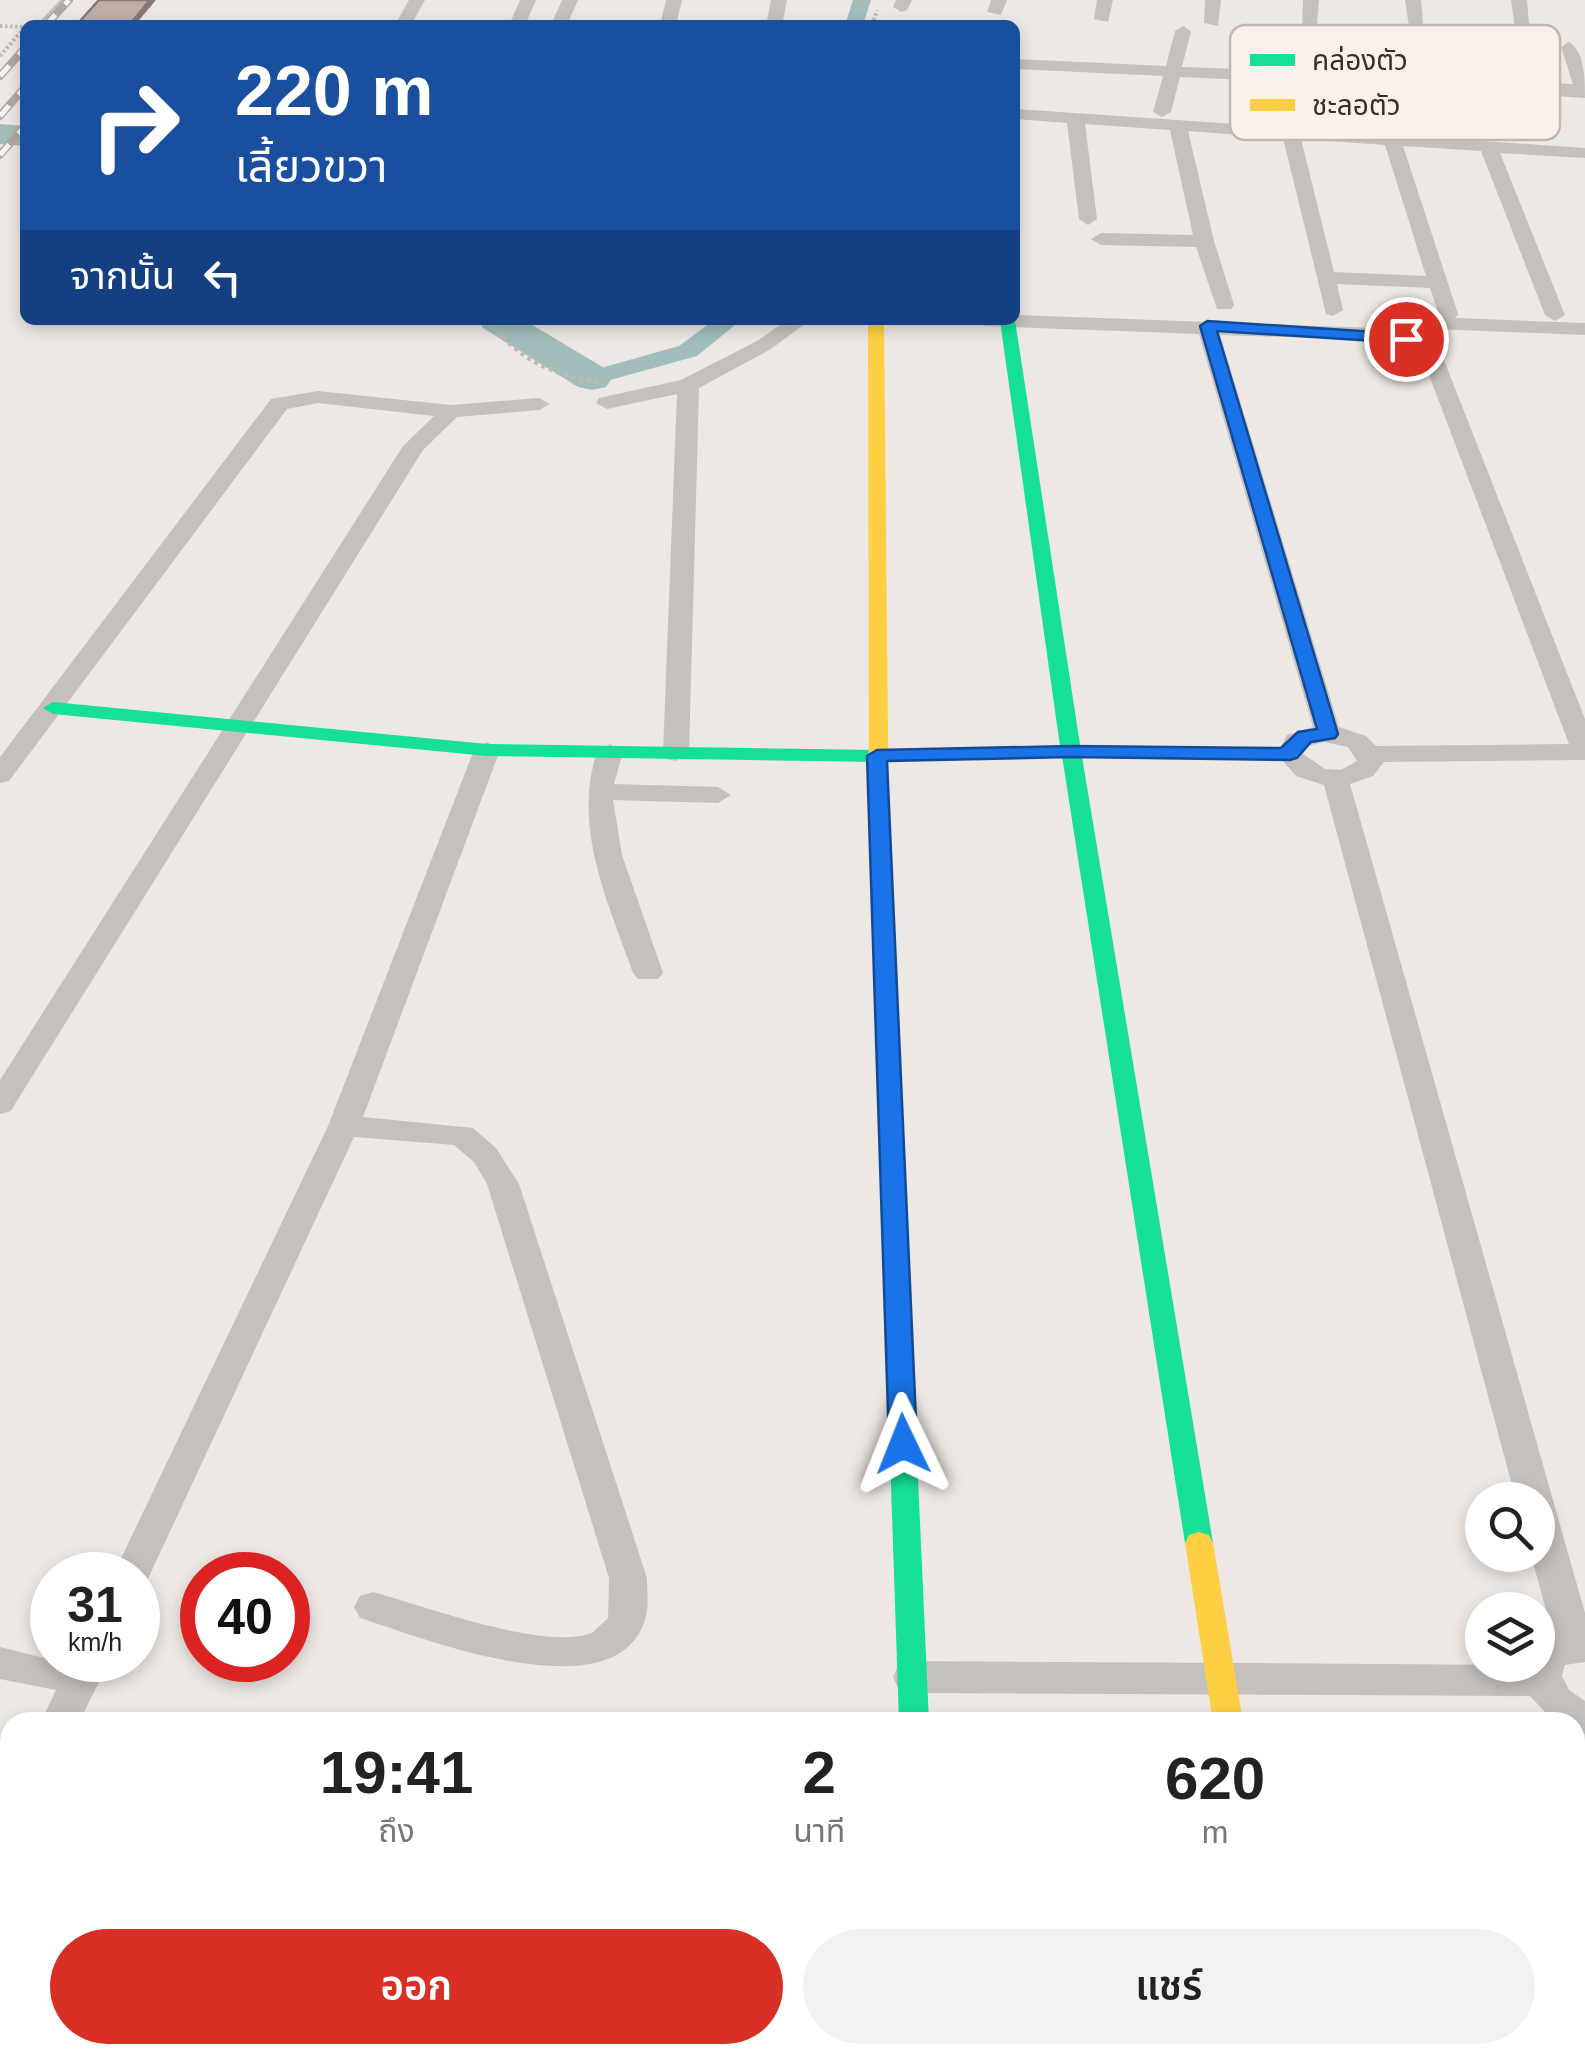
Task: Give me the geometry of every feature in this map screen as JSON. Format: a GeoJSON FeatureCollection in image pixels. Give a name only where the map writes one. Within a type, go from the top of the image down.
{"type":"FeatureCollection","features":[{"type":"Feature","properties":{"kind":"street"},"geometry":{"type":"LineString","coordinates":[[1102,19],[1105,0]]}},
{"type":"Feature","properties":{"kind":"street"},"geometry":{"type":"LineString","coordinates":[[1212,23],[1213,0]]}},
{"type":"Feature","properties":{"kind":"street"},"geometry":{"type":"LineString","coordinates":[[1310,25],[1311,0]]}},
{"type":"Feature","properties":{"kind":"street"},"geometry":{"type":"LineString","coordinates":[[1413,0],[1417,25]]}},
{"type":"Feature","properties":{"kind":"street"},"geometry":{"type":"LineString","coordinates":[[1520,0],[1523,25]]}},
{"type":"Feature","properties":{"kind":"street"},"geometry":{"type":"LineString","coordinates":[[1184,31],[1174,72],[1170,119],[1224,306]]}},
{"type":"Feature","properties":{"kind":"street"},"geometry":{"type":"LineString","coordinates":[[1560,89],[1585,90],[1569,47]]}},
{"type":"Feature","properties":{"kind":"street"},"geometry":{"type":"LineString","coordinates":[[1020,64],[1230,74]]}},
{"type":"Feature","properties":{"kind":"street"},"geometry":{"type":"LineString","coordinates":[[1104,89],[1106,70]]}},
{"type":"Feature","properties":{"kind":"street"},"geometry":{"type":"LineString","coordinates":[[1020,114],[1170,119],[1230,126]]}},
{"type":"Feature","properties":{"kind":"street"},"geometry":{"type":"LineString","coordinates":[[1075,118],[1088,219]]}},
{"type":"Feature","properties":{"kind":"street"},"geometry":{"type":"LineString","coordinates":[[1293,140],[1333,310]]}},
{"type":"Feature","properties":{"kind":"street"},"geometry":{"type":"LineString","coordinates":[[1448,314],[1392,140],[1486,140],[1585,163]]}},
{"type":"Feature","properties":{"kind":"street"},"geometry":{"type":"LineString","coordinates":[[1486,140],[1555,315]]}},
{"type":"Feature","properties":{"kind":"street"},"geometry":{"type":"LineString","coordinates":[[1528,152],[1585,153]]}},
{"type":"Feature","properties":{"kind":"street"},"geometry":{"type":"LineString","coordinates":[[1101,239],[1204,241]]}},
{"type":"Feature","properties":{"kind":"street"},"geometry":{"type":"LineString","coordinates":[[1324,278],[1438,282]]}},
{"type":"Feature","properties":{"kind":"street"},"geometry":{"type":"LineString","coordinates":[[1020,320],[1585,329]]}},
{"type":"Feature","properties":{"kind":"street"},"geometry":{"type":"LineString","coordinates":[[1203,320],[1328,734]]}},
{"type":"Feature","properties":{"kind":"street"},"geometry":{"type":"LineString","coordinates":[[1203,320],[1378,334],[1406,339],[1430,350],[1585,752],[1370,754]]}},
{"type":"Feature","properties":{"kind":"street"},"geometry":{"type":"LineString","coordinates":[[606,393],[688,385],[764,345],[793,325]]}},
{"type":"Feature","properties":{"kind":"street"},"geometry":{"type":"LineString","coordinates":[[876,325],[877,756],[914,1712]]}},
{"type":"Feature","properties":{"kind":"street"},"geometry":{"type":"LineString","coordinates":[[1009,325],[1071,752],[1227,1712]]}},
{"type":"Feature","properties":{"kind":"street"},"geometry":{"type":"LineString","coordinates":[[676,753],[688,385]]}},
{"type":"Feature","properties":{"kind":"street"},"geometry":{"type":"LineString","coordinates":[[0,775],[279,404],[318,397],[451,410],[539,404]]}},
{"type":"Feature","properties":{"kind":"street"},"geometry":{"type":"LineString","coordinates":[[0,1104],[414,446],[451,410]]}},
{"type":"Feature","properties":{"kind":"street"},"geometry":{"type":"LineString","coordinates":[[53,708],[487,750],[877,756],[1071,752],[1290,754]]}},
{"type":"Feature","properties":{"kind":"street"},"geometry":{"type":"LineString","coordinates":[[1328,734],[1360,742],[1372,762],[1360,774],[1335,778],[1300,768],[1290,754],[1305,736],[1328,734]]}},
{"type":"Feature","properties":{"kind":"street"},"geometry":{"type":"LineString","coordinates":[[143,1552],[344,1126],[487,750]]}},
{"type":"Feature","properties":{"kind":"street"},"geometry":{"type":"LineString","coordinates":[[610,752],[599,792],[617,884],[648,973]]}},
{"type":"Feature","properties":{"kind":"street"},"geometry":{"type":"LineString","coordinates":[[1335,778],[1529,1482]]}},
{"type":"Feature","properties":{"kind":"street"},"geometry":{"type":"LineString","coordinates":[[599,792],[718,795]]}},
{"type":"Feature","properties":{"kind":"street"},"geometry":{"type":"LineString","coordinates":[[344,1126],[462,1134],[486,1155],[503,1184],[628,1578],[626,1622],[612,1640],[592,1651],[527,1647],[372,1608]]}},
{"type":"Feature","properties":{"kind":"street"},"geometry":{"type":"LineString","coordinates":[[1555,1566],[1580,1646],[1555,1654]]}},
{"type":"Feature","properties":{"kind":"street"},"geometry":{"type":"LineString","coordinates":[[0,1664],[30,1666]]}},
{"type":"Feature","properties":{"kind":"street"},"geometry":{"type":"LineString","coordinates":[[912,1677],[1465,1679]]}},
{"type":"Feature","properties":{"kind":"street"},"geometry":{"type":"LineString","coordinates":[[65,1712],[81,1682]]}},
{"type":"Feature","properties":{"kind":"street"},"geometry":{"type":"LineString","coordinates":[[1543,1682],[1560,1707],[1571,1712]]}},
{"type":"Feature","properties":{"kind":"lane"},"geometry":{"type":"LineString","coordinates":[[45,20],[64,0]]}},
{"type":"Feature","properties":{"kind":"path"},"geometry":{"type":"LineString","coordinates":[[0,56],[20,33]]}},
{"type":"Feature","properties":{"kind":"path"},"geometry":{"type":"LineString","coordinates":[[492,325],[511,347],[543,369],[606,393]]}},
{"type":"Feature","properties":{"kind":"building"},"geometry":{"type":"Polygon","coordinates":[[[99,0],[150,0],[133,20],[81,20],[99,0]]]}},
{"type":"Feature","properties":{"kind":"waterway"},"geometry":{"type":"LineString","coordinates":[[856,20],[862,0]]}},
{"type":"Feature","properties":{"kind":"waterway"},"geometry":{"type":"LineString","coordinates":[[0,134],[20,136]]}},
{"type":"Feature","properties":{"kind":"waterway"},"geometry":{"type":"LineString","coordinates":[[505,325],[592,378]]}},
{"type":"Feature","properties":{"kind":"waterway"},"geometry":{"type":"LineString","coordinates":[[592,378],[688,351],[722,325]]}},
{"type":"Feature","properties":{"kind":"railway"},"geometry":{"type":"LineString","coordinates":[[51,20],[69,0]]}},
{"type":"Feature","properties":{"kind":"railway"},"geometry":{"type":"LineString","coordinates":[[0,76],[20,54]]}},
{"type":"Feature","properties":{"kind":"railway"},"geometry":{"type":"LineString","coordinates":[[0,116],[20,93]]}},
{"type":"Feature","properties":{"kind":"railway"},"geometry":{"type":"LineString","coordinates":[[0,155],[20,132]]}},
{"type":"Feature","properties":{"kind":"traffic: fast"},"geometry":{"type":"LineString","coordinates":[[1009,325],[1071,751],[1199,1543]]}},
{"type":"Feature","properties":{"kind":"traffic: fast"},"geometry":{"type":"LineString","coordinates":[[53,708],[487,750],[877,756],[1057,751]]}},
{"type":"Feature","properties":{"kind":"traffic: fast"},"geometry":{"type":"LineString","coordinates":[[879,836],[914,1712]]}},
{"type":"Feature","properties":{"kind":"traffic: slow"},"geometry":{"type":"LineString","coordinates":[[876,325],[879,836]]}},
{"type":"Feature","properties":{"kind":"traffic: slow"},"geometry":{"type":"LineString","coordinates":[[1057,751],[1290,754]]}},
{"type":"Feature","properties":{"kind":"traffic: slow"},"geometry":{"type":"LineString","coordinates":[[1199,1543],[1226,1712]]}},
{"type":"Feature","properties":{"kind":"route"},"geometry":{"type":"LineString","coordinates":[[903,1444],[877,756],[1071,752],[1290,754],[1296,741],[1305,736],[1328,734],[1207,326],[1378,334],[1406,339]]}}]}
